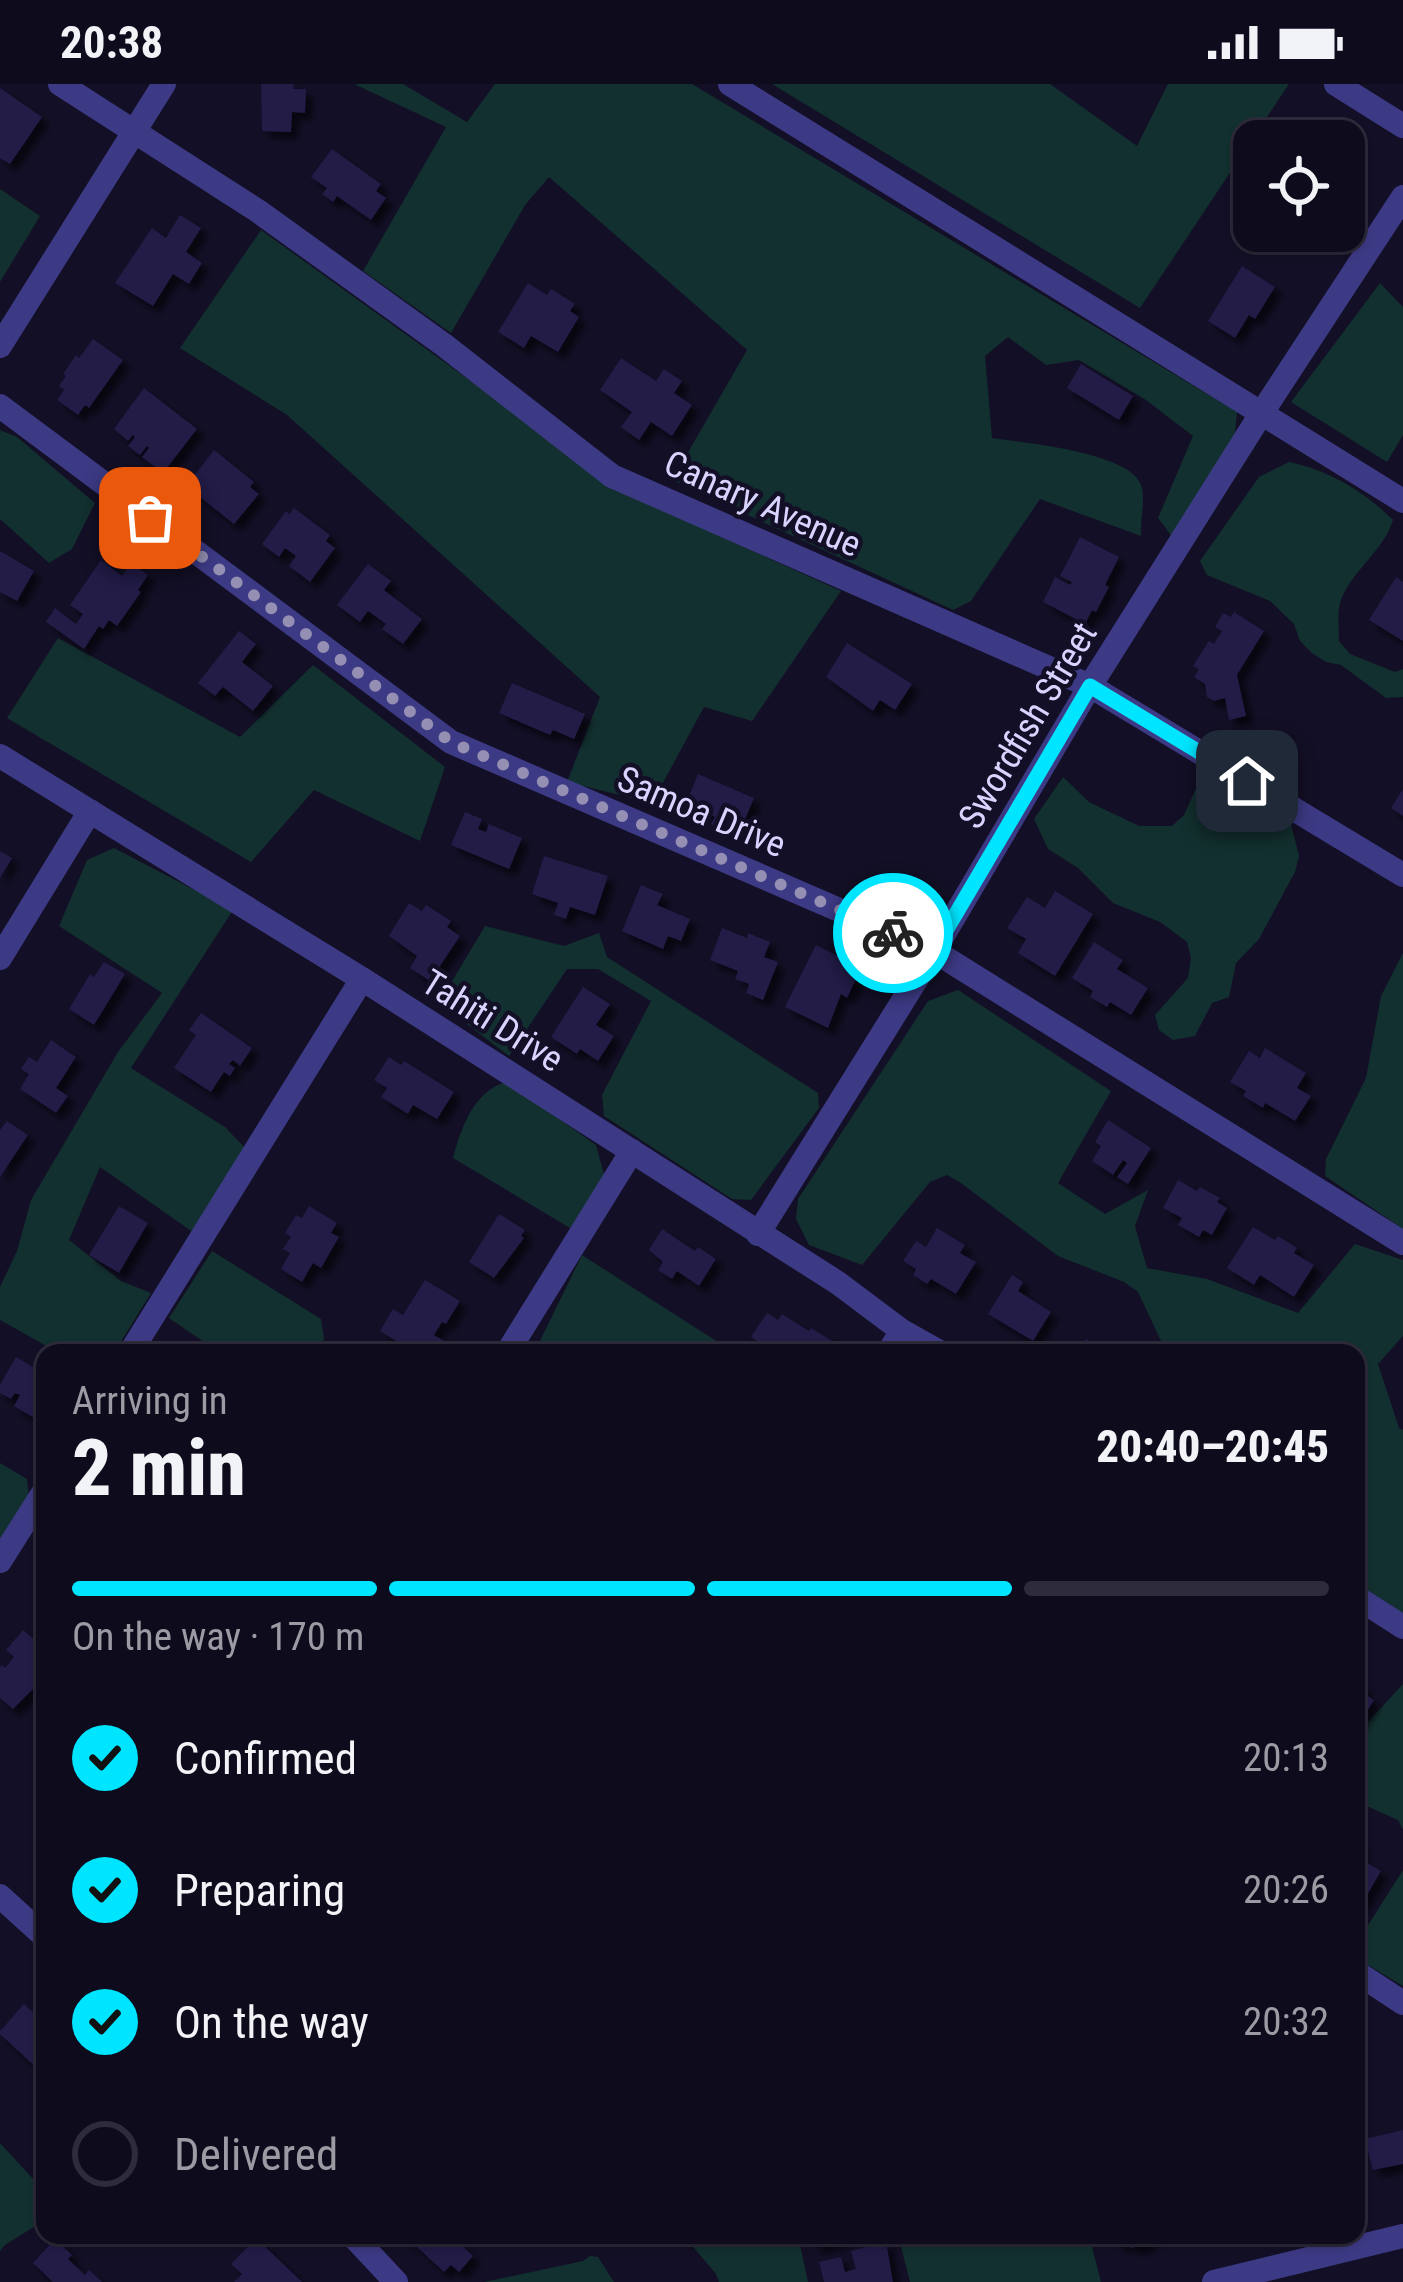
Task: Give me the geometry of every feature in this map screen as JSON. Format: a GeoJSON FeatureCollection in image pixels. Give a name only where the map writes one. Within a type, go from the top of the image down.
{"type":"FeatureCollection","features":[{"type":"Feature","properties":{"kind":"street","name":"Canary Avenue"},"geometry":{"type":"LineString","coordinates":[[60,84],[258,211],[445,345],[612,476],[1090,686],[1403,875]]}},
{"type":"Feature","properties":{"kind":"street"},"geometry":{"type":"LineString","coordinates":[[0,346],[164,84]]}},
{"type":"Feature","properties":{"kind":"street"},"geometry":{"type":"LineString","coordinates":[[730,84],[1403,500]]}},
{"type":"Feature","properties":{"kind":"street"},"geometry":{"type":"LineString","coordinates":[[1336,84],[1403,127]]}},
{"type":"Feature","properties":{"kind":"street","name":"Swordfish Street"},"geometry":{"type":"LineString","coordinates":[[758,1234],[934,951],[1090,686],[1403,197]]}},
{"type":"Feature","properties":{"kind":"street","name":"Samoa Drive"},"geometry":{"type":"LineString","coordinates":[[0,406],[451,742],[934,951],[1403,1243]]}},
{"type":"Feature","properties":{"kind":"street","name":"Tahiti Drive"},"geometry":{"type":"LineString","coordinates":[[0,757],[362,979],[838,1283],[895,1342]]}},
{"type":"Feature","properties":{"kind":"street"},"geometry":{"type":"LineString","coordinates":[[0,958],[91,811]]}},
{"type":"Feature","properties":{"kind":"street"},"geometry":{"type":"LineString","coordinates":[[136,1344],[362,979]]}},
{"type":"Feature","properties":{"kind":"street"},"geometry":{"type":"LineString","coordinates":[[514,1344],[632,1151]]}},
{"type":"Feature","properties":{"kind":"street"},"geometry":{"type":"LineString","coordinates":[[0,1561],[36,1504]]}},
{"type":"Feature","properties":{"kind":"street"},"geometry":{"type":"LineString","coordinates":[[1365,1604],[1403,1627]]}},
{"type":"Feature","properties":{"kind":"street"},"geometry":{"type":"LineString","coordinates":[[0,1896],[36,1929]]}},
{"type":"Feature","properties":{"kind":"street"},"geometry":{"type":"LineString","coordinates":[[1365,1978],[1403,2003]]}},
{"type":"Feature","properties":{"kind":"street"},"geometry":{"type":"LineString","coordinates":[[1214,2282],[1403,2236]]}},
{"type":"Feature","properties":{"kind":"street"},"geometry":{"type":"LineString","coordinates":[[360,2244],[396,2282]]}},
{"type":"Feature","properties":{"kind":"green space"},"geometry":{"type":"Polygon","coordinates":[[[354,84],[403,84],[467,122],[495,84],[692,84],[1237,412],[1234,446],[1174,539],[1158,518],[1193,436],[1146,400],[1079,360],[1046,365],[1008,337],[985,356],[992,438],[1076,451],[1120,466],[1142,488],[1141,536],[1040,499],[971,601],[953,610],[672,480],[747,350],[549,177],[525,205],[451,333],[363,271],[446,127],[354,84]]]}},
{"type":"Feature","properties":{"kind":"green space"},"geometry":{"type":"Polygon","coordinates":[[[772,84],[1050,84],[1137,146],[1168,84],[1289,84],[1265,120],[1233,120],[1233,168],[1140,308],[772,84]]]}},
{"type":"Feature","properties":{"kind":"green space"},"geometry":{"type":"Polygon","coordinates":[[[0,189],[40,216],[0,282],[0,189]]]}},
{"type":"Feature","properties":{"kind":"green space"},"geometry":{"type":"Polygon","coordinates":[[[261,230],[629,495],[841,591],[752,721],[704,707],[652,803],[567,782],[600,697],[287,415],[180,348],[261,230]]]}},
{"type":"Feature","properties":{"kind":"green space"},"geometry":{"type":"Polygon","coordinates":[[[1380,283],[1403,307],[1403,435],[1387,462],[1291,402],[1380,283]]]}},
{"type":"Feature","properties":{"kind":"green space"},"geometry":{"type":"Polygon","coordinates":[[[0,430],[17,437],[95,503],[72,549],[49,563],[0,519],[0,430]]]}},
{"type":"Feature","properties":{"kind":"green space"},"geometry":{"type":"Polygon","coordinates":[[[1289,462],[1346,484],[1393,520],[1384,540],[1341,598],[1339,641],[1350,654],[1395,672],[1403,669],[1403,697],[1386,698],[1341,665],[1312,653],[1300,641],[1294,624],[1270,601],[1207,575],[1200,561],[1259,477],[1289,462]]]}},
{"type":"Feature","properties":{"kind":"green space"},"geometry":{"type":"Polygon","coordinates":[[[58,638],[240,737],[313,665],[445,767],[420,841],[314,790],[251,862],[7,718],[58,638]]]}},
{"type":"Feature","properties":{"kind":"green space"},"geometry":{"type":"Polygon","coordinates":[[[1063,777],[1089,802],[1139,826],[1172,826],[1184,815],[1198,784],[1213,780],[1290,820],[1299,856],[1295,872],[1259,939],[1236,963],[1229,997],[1212,1003],[1195,1036],[1173,1040],[1159,1030],[1155,1015],[1188,978],[1187,942],[1160,922],[1113,903],[1078,868],[1048,849],[1034,819],[1063,777]]]}},
{"type":"Feature","properties":{"kind":"green space"},"geometry":{"type":"Polygon","coordinates":[[[114,848],[233,910],[131,1068],[225,1127],[247,1150],[197,1235],[100,1167],[69,1240],[121,1281],[151,1293],[120,1344],[43,1344],[0,1320],[0,1287],[17,1251],[31,1200],[118,1052],[162,993],[59,926],[87,860],[114,848]]]}},
{"type":"Feature","properties":{"kind":"green space"},"geometry":{"type":"Polygon","coordinates":[[[485,926],[564,946],[599,933],[607,957],[818,1093],[819,1108],[751,1200],[732,1199],[604,1116],[602,1095],[651,1001],[598,969],[567,969],[509,1056],[439,1003],[485,926]]]}},
{"type":"Feature","properties":{"kind":"green space"},"geometry":{"type":"Polygon","coordinates":[[[1403,953],[1403,1229],[1325,1176],[1326,1159],[1366,1078],[1381,996],[1403,953]]]}},
{"type":"Feature","properties":{"kind":"green space"},"geometry":{"type":"Polygon","coordinates":[[[958,990],[1111,1091],[1058,1183],[1105,1214],[1148,1190],[1135,1226],[1147,1268],[1207,1279],[1298,1313],[1355,1244],[1403,1260],[1403,1336],[1378,1364],[1403,1430],[1403,1613],[1365,1589],[1365,1344],[1165,1344],[1138,1292],[1058,1256],[947,1175],[930,1182],[862,1265],[809,1245],[796,1219],[798,1199],[928,1001],[958,990]]]}},
{"type":"Feature","properties":{"kind":"green space"},"geometry":{"type":"Polygon","coordinates":[[[507,1082],[596,1145],[605,1178],[570,1228],[453,1158],[478,1102],[507,1082]]]}},
{"type":"Feature","properties":{"kind":"green space"},"geometry":{"type":"Polygon","coordinates":[[[212,1251],[321,1319],[324,1339],[321,1344],[207,1344],[169,1318],[212,1251]]]}},
{"type":"Feature","properties":{"kind":"green space"},"geometry":{"type":"Polygon","coordinates":[[[582,1255],[721,1344],[538,1344],[582,1255]]]}},
{"type":"Feature","properties":{"kind":"green space"},"geometry":{"type":"Polygon","coordinates":[[[0,1463],[27,1479],[29,1496],[0,1539],[0,1463]]]}},
{"type":"Feature","properties":{"kind":"green space"},"geometry":{"type":"Polygon","coordinates":[[[1403,1684],[1403,1830],[1398,1820],[1365,1807],[1365,1725],[1403,1684]]]}},
{"type":"Feature","properties":{"kind":"green space"},"geometry":{"type":"Polygon","coordinates":[[[1403,1870],[1403,1986],[1365,1963],[1365,1930],[1403,1870]]]}},
{"type":"Feature","properties":{"kind":"green space"},"geometry":{"type":"Polygon","coordinates":[[[0,2143],[36,2181],[36,2226],[0,2251],[0,2143]]]}},
{"type":"Feature","properties":{"kind":"green space"},"geometry":{"type":"Polygon","coordinates":[[[691,2244],[800,2244],[808,2282],[719,2282],[691,2244]]]}},
{"type":"Feature","properties":{"kind":"green space"},"geometry":{"type":"Polygon","coordinates":[[[900,2244],[1091,2244],[1101,2282],[910,2282],[900,2244]]]}},
{"type":"Feature","properties":{"kind":"green space"},"geometry":{"type":"Polygon","coordinates":[[[598,2257],[614,2282],[484,2282],[583,2261],[598,2257]]]}},
{"type":"Feature","properties":{"kind":"building"},"geometry":{"type":"Polygon","coordinates":[[[261,84],[294,84],[293,89],[306,89],[305,113],[292,112],[291,132],[262,131],[261,84]]]}},
{"type":"Feature","properties":{"kind":"building"},"geometry":{"type":"Polygon","coordinates":[[[0,88],[42,117],[10,164],[0,158],[0,88]]]}},
{"type":"Feature","properties":{"kind":"building"},"geometry":{"type":"Polygon","coordinates":[[[332,149],[381,184],[376,191],[386,198],[371,220],[337,196],[333,202],[322,194],[327,188],[311,177],[332,149]]]}},
{"type":"Feature","properties":{"kind":"building"},"geometry":{"type":"Polygon","coordinates":[[[180,215],[201,228],[186,252],[202,263],[189,284],[173,274],[153,306],[115,283],[152,228],[166,238],[180,215]]]}},
{"type":"Feature","properties":{"kind":"building"},"geometry":{"type":"Polygon","coordinates":[[[1242,266],[1275,287],[1255,319],[1249,315],[1235,338],[1208,321],[1242,266]]]}},
{"type":"Feature","properties":{"kind":"building"},"geometry":{"type":"Polygon","coordinates":[[[528,283],[547,295],[551,289],[575,304],[570,311],[579,317],[558,352],[531,336],[524,348],[498,332],[528,283]]]}},
{"type":"Feature","properties":{"kind":"building"},"geometry":{"type":"Polygon","coordinates":[[[93,339],[123,360],[89,408],[85,405],[78,415],[57,400],[64,390],[59,386],[76,355],[79,358],[93,339]]]}},
{"type":"Feature","properties":{"kind":"building"},"geometry":{"type":"Polygon","coordinates":[[[621,358],[656,381],[664,369],[682,381],[674,393],[692,405],[672,436],[651,422],[639,440],[621,427],[632,412],[600,390],[621,358]]]}},
{"type":"Feature","properties":{"kind":"building"},"geometry":{"type":"Polygon","coordinates":[[[1081,364],[1133,396],[1119,420],[1067,388],[1081,364]]]}},
{"type":"Feature","properties":{"kind":"building"},"geometry":{"type":"Polygon","coordinates":[[[144,388],[197,429],[163,473],[142,457],[147,446],[140,455],[128,446],[133,435],[128,441],[114,429],[144,388]]]}},
{"type":"Feature","properties":{"kind":"building"},"geometry":{"type":"Polygon","coordinates":[[[214,450],[254,482],[250,487],[259,494],[234,524],[186,486],[214,450]]]}},
{"type":"Feature","properties":{"kind":"building"},"geometry":{"type":"Polygon","coordinates":[[[294,508],[330,535],[326,541],[335,548],[310,582],[289,566],[296,556],[285,548],[279,557],[262,544],[286,511],[290,514],[294,508]]]}},
{"type":"Feature","properties":{"kind":"building"},"geometry":{"type":"Polygon","coordinates":[[[1080,537],[1119,557],[1105,585],[1109,587],[1085,624],[1043,602],[1055,577],[1072,582],[1060,576],[1080,537]]]}},
{"type":"Feature","properties":{"kind":"building"},"geometry":{"type":"Polygon","coordinates":[[[0,551],[34,571],[17,601],[0,592],[0,551]]]}},
{"type":"Feature","properties":{"kind":"building"},"geometry":{"type":"Polygon","coordinates":[[[101,560],[122,576],[131,563],[148,575],[117,626],[109,620],[103,629],[99,626],[84,649],[46,622],[55,608],[76,624],[83,614],[70,605],[101,560]]]}},
{"type":"Feature","properties":{"kind":"building"},"geometry":{"type":"Polygon","coordinates":[[[368,564],[391,581],[384,590],[422,619],[403,644],[368,611],[360,622],[337,605],[368,564]]]}},
{"type":"Feature","properties":{"kind":"building"},"geometry":{"type":"Polygon","coordinates":[[[1396,577],[1403,582],[1403,641],[1369,620],[1396,577]]]}},
{"type":"Feature","properties":{"kind":"building"},"geometry":{"type":"Polygon","coordinates":[[[1234,612],[1264,631],[1237,675],[1246,716],[1229,720],[1225,698],[1214,701],[1207,697],[1205,684],[1194,677],[1199,669],[1193,666],[1209,641],[1214,644],[1222,631],[1215,627],[1223,613],[1231,617],[1234,612]]]}},
{"type":"Feature","properties":{"kind":"building"},"geometry":{"type":"Polygon","coordinates":[[[239,631],[256,644],[242,662],[273,686],[253,711],[223,687],[215,696],[198,683],[239,631]]]}},
{"type":"Feature","properties":{"kind":"building"},"geometry":{"type":"Polygon","coordinates":[[[847,643],[912,684],[895,710],[880,700],[873,711],[826,677],[847,643]]]}},
{"type":"Feature","properties":{"kind":"building"},"geometry":{"type":"Polygon","coordinates":[[[512,683],[585,714],[574,739],[553,730],[550,735],[499,713],[512,683]]]}},
{"type":"Feature","properties":{"kind":"building"},"geometry":{"type":"Polygon","coordinates":[[[698,774],[754,798],[738,836],[711,824],[715,817],[686,804],[698,774]]]}},
{"type":"Feature","properties":{"kind":"building"},"geometry":{"type":"Polygon","coordinates":[[[1403,789],[1403,816],[1391,808],[1403,789]]]}},
{"type":"Feature","properties":{"kind":"building"},"geometry":{"type":"Polygon","coordinates":[[[465,812],[482,819],[478,829],[486,832],[489,824],[522,838],[509,869],[451,845],[465,812]]]}},
{"type":"Feature","properties":{"kind":"building"},"geometry":{"type":"Polygon","coordinates":[[[0,851],[12,858],[0,878],[0,851]]]}},
{"type":"Feature","properties":{"kind":"building"},"geometry":{"type":"Polygon","coordinates":[[[544,856],[608,876],[595,915],[570,907],[566,919],[554,915],[558,903],[532,894],[544,856]]]}},
{"type":"Feature","properties":{"kind":"building"},"geometry":{"type":"Polygon","coordinates":[[[641,885],[663,894],[657,905],[690,919],[681,941],[668,936],[663,949],[622,931],[641,885]]]}},
{"type":"Feature","properties":{"kind":"building"},"geometry":{"type":"Polygon","coordinates":[[[1055,891],[1093,914],[1055,976],[1018,953],[1026,939],[1007,928],[1027,897],[1045,908],[1055,891]]]}},
{"type":"Feature","properties":{"kind":"building"},"geometry":{"type":"Polygon","coordinates":[[[409,903],[422,911],[426,905],[451,921],[447,927],[460,936],[430,981],[410,968],[417,956],[389,936],[409,903]]]}},
{"type":"Feature","properties":{"kind":"building"},"geometry":{"type":"Polygon","coordinates":[[[722,928],[770,942],[764,957],[778,962],[763,1000],[746,993],[749,984],[735,979],[738,971],[710,960],[722,928]]]}},
{"type":"Feature","properties":{"kind":"building"},"geometry":{"type":"Polygon","coordinates":[[[1094,942],[1123,960],[1117,969],[1148,988],[1131,1015],[1090,997],[1093,991],[1072,978],[1094,942]]]}},
{"type":"Feature","properties":{"kind":"building"},"geometry":{"type":"Polygon","coordinates":[[[816,945],[861,968],[847,998],[841,994],[828,1028],[785,1007],[816,945]]]}},
{"type":"Feature","properties":{"kind":"building"},"geometry":{"type":"Polygon","coordinates":[[[104,962],[125,974],[94,1025],[69,1009],[90,974],[94,977],[104,962]]]}},
{"type":"Feature","properties":{"kind":"building"},"geometry":{"type":"Polygon","coordinates":[[[583,987],[610,1004],[596,1025],[614,1036],[598,1061],[551,1037],[583,987]]]}},
{"type":"Feature","properties":{"kind":"building"},"geometry":{"type":"Polygon","coordinates":[[[201,1013],[252,1048],[240,1066],[233,1060],[229,1064],[235,1068],[230,1076],[224,1072],[211,1092],[174,1068],[196,1035],[189,1030],[201,1013]]]}},
{"type":"Feature","properties":{"kind":"building"},"geometry":{"type":"Polygon","coordinates":[[[51,1040],[76,1057],[56,1088],[68,1096],[56,1113],[20,1089],[29,1074],[21,1069],[29,1057],[37,1062],[51,1040]]]}},
{"type":"Feature","properties":{"kind":"building"},"geometry":{"type":"Polygon","coordinates":[[[1265,1048],[1306,1073],[1297,1088],[1311,1096],[1295,1121],[1243,1096],[1246,1091],[1230,1082],[1249,1051],[1260,1058],[1265,1048]]]}},
{"type":"Feature","properties":{"kind":"building"},"geometry":{"type":"Polygon","coordinates":[[[389,1057],[454,1092],[437,1119],[413,1105],[408,1114],[381,1097],[387,1088],[374,1080],[389,1057]]]}},
{"type":"Feature","properties":{"kind":"building"},"geometry":{"type":"Polygon","coordinates":[[[1108,1120],[1151,1148],[1128,1184],[1117,1177],[1127,1163],[1123,1160],[1113,1175],[1092,1161],[1101,1146],[1095,1142],[1108,1120]]]}},
{"type":"Feature","properties":{"kind":"building"},"geometry":{"type":"Polygon","coordinates":[[[7,1121],[28,1135],[0,1177],[0,1130],[7,1121]]]}},
{"type":"Feature","properties":{"kind":"building"},"geometry":{"type":"Polygon","coordinates":[[[1178,1180],[1220,1198],[1217,1202],[1227,1208],[1212,1235],[1203,1230],[1199,1237],[1178,1225],[1182,1218],[1163,1208],[1178,1180]]]}},
{"type":"Feature","properties":{"kind":"building"},"geometry":{"type":"Polygon","coordinates":[[[119,1206],[148,1223],[119,1273],[89,1255],[119,1206]]]}},
{"type":"Feature","properties":{"kind":"building"},"geometry":{"type":"Polygon","coordinates":[[[309,1206],[337,1223],[331,1233],[339,1237],[321,1268],[313,1263],[302,1282],[281,1269],[290,1253],[283,1249],[291,1237],[285,1233],[296,1215],[302,1218],[309,1206]]]}},
{"type":"Feature","properties":{"kind":"building"},"geometry":{"type":"Polygon","coordinates":[[[499,1214],[525,1230],[494,1278],[469,1262],[499,1214]]]}},
{"type":"Feature","properties":{"kind":"building"},"geometry":{"type":"Polygon","coordinates":[[[1253,1227],[1275,1240],[1278,1236],[1314,1265],[1294,1297],[1260,1275],[1254,1285],[1227,1268],[1253,1227]]]}},
{"type":"Feature","properties":{"kind":"building"},"geometry":{"type":"Polygon","coordinates":[[[937,1228],[965,1245],[960,1253],[976,1262],[956,1294],[931,1279],[927,1284],[903,1261],[916,1241],[926,1247],[937,1228]]]}},
{"type":"Feature","properties":{"kind":"building"},"geometry":{"type":"Polygon","coordinates":[[[662,1229],[716,1259],[699,1286],[677,1271],[672,1279],[658,1270],[663,1262],[649,1250],[662,1229]]]}},
{"type":"Feature","properties":{"kind":"building"},"geometry":{"type":"Polygon","coordinates":[[[1012,1275],[1023,1282],[1018,1291],[1051,1312],[1033,1341],[988,1314],[1012,1275]]]}},
{"type":"Feature","properties":{"kind":"building"},"geometry":{"type":"Polygon","coordinates":[[[425,1280],[460,1301],[434,1335],[449,1344],[401,1344],[380,1331],[393,1309],[403,1315],[425,1280]]]}},
{"type":"Feature","properties":{"kind":"building"},"geometry":{"type":"Polygon","coordinates":[[[767,1313],[778,1320],[782,1314],[834,1342],[762,1344],[751,1337],[767,1313]]]}},
{"type":"Feature","properties":{"kind":"building"},"geometry":{"type":"Polygon","coordinates":[[[16,1357],[36,1369],[34,1418],[14,1406],[20,1395],[15,1393],[11,1399],[0,1393],[16,1357]]]}},
{"type":"Feature","properties":{"kind":"building"},"geometry":{"type":"Polygon","coordinates":[[[23,1630],[36,1641],[36,1686],[13,1709],[0,1698],[0,1667],[5,1668],[14,1657],[6,1650],[23,1630]]]}},
{"type":"Feature","properties":{"kind":"building"},"geometry":{"type":"Polygon","coordinates":[[[1365,1862],[1381,1871],[1365,1899],[1365,1862]]]}},
{"type":"Feature","properties":{"kind":"building"},"geometry":{"type":"Polygon","coordinates":[[[24,2004],[36,2015],[36,2067],[0,2034],[24,2004]]]}},
{"type":"Feature","properties":{"kind":"building"},"geometry":{"type":"Polygon","coordinates":[[[1403,2130],[1403,2164],[1373,2170],[1365,2139],[1403,2130]]]}},
{"type":"Feature","properties":{"kind":"building"},"geometry":{"type":"Polygon","coordinates":[[[50,2244],[60,2244],[85,2275],[89,2270],[102,2282],[53,2282],[33,2263],[50,2244]]]}},
{"type":"Feature","properties":{"kind":"building"},"geometry":{"type":"Polygon","coordinates":[[[250,2244],[262,2244],[302,2282],[234,2282],[242,2274],[231,2264],[250,2244]]]}},
{"type":"Feature","properties":{"kind":"building"},"geometry":{"type":"Polygon","coordinates":[[[414,2244],[460,2244],[473,2256],[459,2272],[451,2265],[444,2272],[414,2244]]]}},
{"type":"Feature","properties":{"kind":"building"},"geometry":{"type":"Polygon","coordinates":[[[886,2244],[893,2282],[824,2282],[819,2262],[841,2257],[845,2272],[856,2269],[851,2251],[886,2244]]]}},
{"type":"Feature","properties":{"kind":"way so far"},"geometry":{"type":"LineString","coordinates":[[150,518],[451,742],[893,933]]}},
{"type":"Feature","properties":{"kind":"route"},"geometry":{"type":"LineString","coordinates":[[893,933],[934,951],[1090,686],[1247,781]]}}]}
